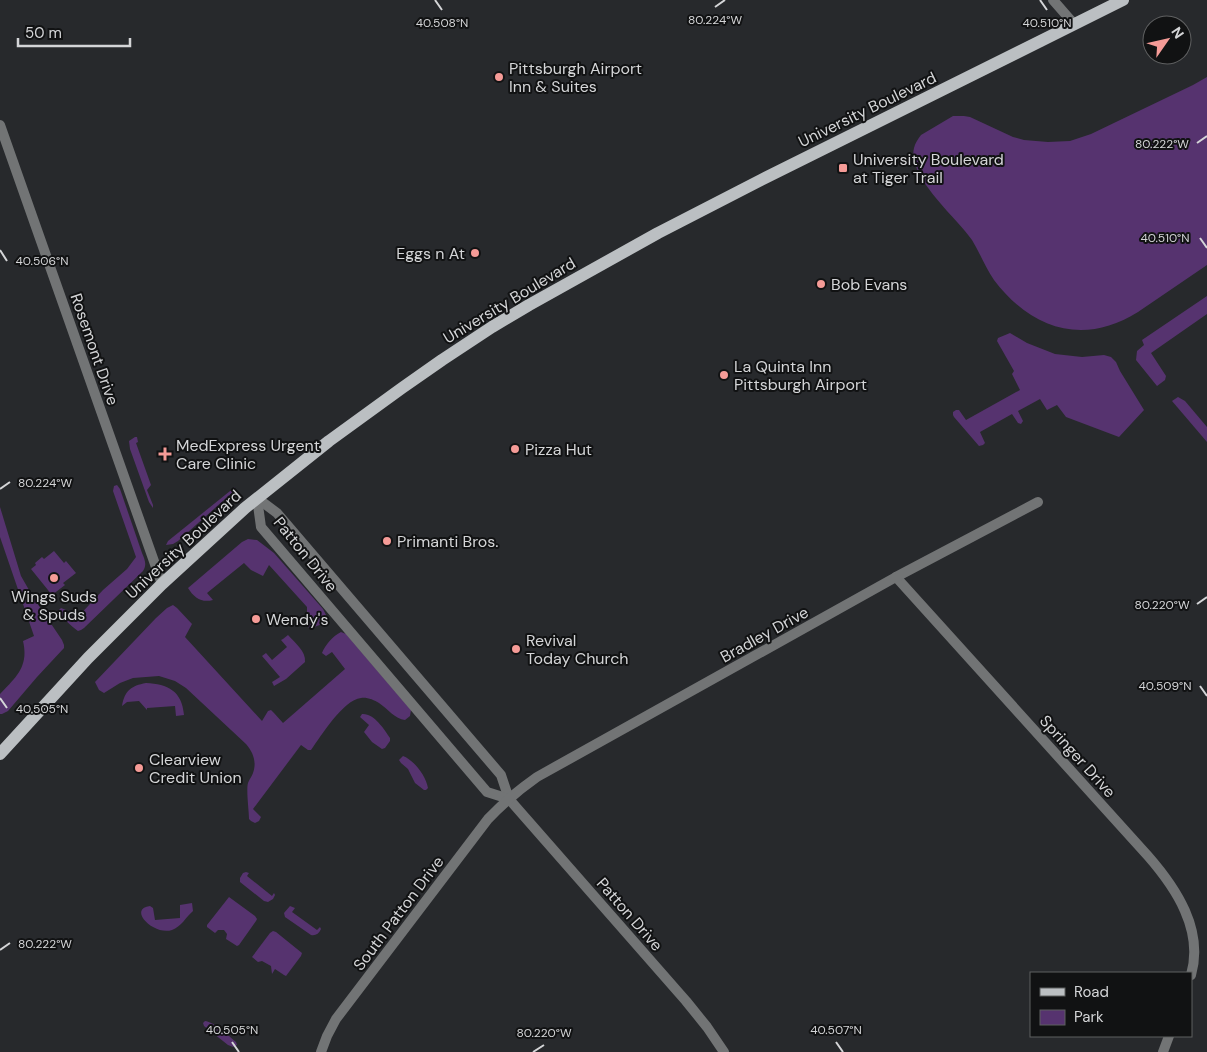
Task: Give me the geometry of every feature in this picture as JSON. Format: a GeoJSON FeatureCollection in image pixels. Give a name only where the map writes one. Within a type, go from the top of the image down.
{"type":"FeatureCollection","features":[{"type":"Feature","properties":{"kind":"main road","name":"University Boulevard"},"geometry":{"type":"LineString","coordinates":[[0,754],[88,658],[162,584],[256,498],[329,441],[402,388],[492,327],[624,251],[690,216],[1123,0]]}},
{"type":"Feature","properties":{"kind":"street"},"geometry":{"type":"LineString","coordinates":[[1053,0],[1074,24]]}},
{"type":"Feature","properties":{"kind":"street","name":"Rosemont Drive"},"geometry":{"type":"LineString","coordinates":[[0,125],[162,584]]}},
{"type":"Feature","properties":{"kind":"street","name":"Patton Drive"},"geometry":{"type":"LineString","coordinates":[[256,498],[261,526],[487,792],[509,799]]}},
{"type":"Feature","properties":{"kind":"street","name":"Patton Drive"},"geometry":{"type":"LineString","coordinates":[[256,498],[277,513],[501,775],[509,799],[686,1001],[724,1052]]}},
{"type":"Feature","properties":{"kind":"street","name":"Bradley Drive"},"geometry":{"type":"LineString","coordinates":[[509,799],[537,777],[896,577],[1038,502]]}},
{"type":"Feature","properties":{"kind":"street","name":"Springer Drive"},"geometry":{"type":"LineString","coordinates":[[896,577],[1170,883],[1186,912],[1191,926],[1194,954],[1192,972]]}},
{"type":"Feature","properties":{"kind":"street","name":"South Patton Drive"},"geometry":{"type":"LineString","coordinates":[[321,1052],[336,1019],[488,819],[509,799]]}},
{"type":"Feature","properties":{"kind":"street"},"geometry":{"type":"LineString","coordinates":[[1163,1052],[1169,1037]]}},
{"type":"Feature","properties":{"kind":"green space"},"geometry":{"type":"Polygon","coordinates":[[[1207,77],[1207,265],[1138,312],[1118,322],[1098,328],[1079,330],[1060,328],[1042,321],[1025,311],[1009,297],[994,280],[972,240],[925,184],[918,172],[914,159],[914,146],[921,135],[953,116],[970,117],[1013,137],[1024,140],[1070,141],[1091,134],[1207,77]]]}},
{"type":"Feature","properties":{"kind":"green space"},"geometry":{"type":"Polygon","coordinates":[[[1207,296],[1207,314],[1151,353],[1166,376],[1165,380],[1157,386],[1136,360],[1137,351],[1144,345],[1142,340],[1207,296]]]}},
{"type":"Feature","properties":{"kind":"green space"},"geometry":{"type":"Polygon","coordinates":[[[1010,333],[1027,343],[1055,354],[1082,357],[1104,355],[1111,357],[1116,362],[1144,410],[1119,437],[1066,417],[1057,405],[1047,410],[1040,399],[1018,411],[1023,421],[1021,424],[1018,423],[1012,414],[980,432],[985,443],[979,446],[954,417],[953,412],[959,410],[966,420],[1020,390],[1012,374],[1014,371],[997,341],[998,338],[1010,333]]]}},
{"type":"Feature","properties":{"kind":"green space"},"geometry":{"type":"Polygon","coordinates":[[[1178,397],[1185,401],[1207,427],[1207,442],[1172,401],[1178,397]]]}},
{"type":"Feature","properties":{"kind":"green space"},"geometry":{"type":"Polygon","coordinates":[[[137,437],[138,442],[136,443],[151,485],[147,490],[153,508],[149,502],[130,449],[129,441],[137,437]]]}},
{"type":"Feature","properties":{"kind":"green space"},"geometry":{"type":"Polygon","coordinates":[[[117,485],[144,558],[145,567],[84,628],[78,631],[67,622],[59,610],[61,608],[66,610],[75,620],[103,590],[127,569],[136,557],[113,491],[114,486],[117,485]]]}},
{"type":"Feature","properties":{"kind":"green space"},"geometry":{"type":"Polygon","coordinates":[[[235,487],[233,492],[178,541],[166,545],[168,541],[235,487]]]}},
{"type":"Feature","properties":{"kind":"green space"},"geometry":{"type":"Polygon","coordinates":[[[0,507],[21,576],[64,645],[64,648],[8,711],[2,714],[0,714],[0,694],[16,677],[23,665],[23,641],[34,636],[0,537],[0,507]]]}},
{"type":"Feature","properties":{"kind":"green space"},"geometry":{"type":"Polygon","coordinates":[[[248,539],[257,540],[274,553],[323,609],[326,615],[322,624],[312,628],[307,627],[307,607],[269,565],[263,576],[251,570],[244,563],[207,593],[213,600],[202,600],[193,595],[188,588],[248,539]]]}},
{"type":"Feature","properties":{"kind":"green space","name":"Wings Suds & Spuds"},"geometry":{"type":"Polygon","coordinates":[[[54,551],[76,573],[52,595],[31,569],[42,557],[44,559],[54,551]]]}},
{"type":"Feature","properties":{"kind":"green space"},"geometry":{"type":"Polygon","coordinates":[[[173,605],[192,624],[185,637],[262,721],[268,711],[271,710],[283,723],[345,669],[332,652],[326,656],[322,653],[330,641],[341,632],[346,634],[411,710],[410,716],[405,720],[401,719],[379,703],[368,698],[354,700],[333,720],[311,750],[301,745],[253,809],[261,817],[255,823],[249,819],[247,790],[255,765],[251,750],[186,688],[175,681],[159,676],[133,678],[120,683],[104,693],[99,690],[95,682],[156,618],[173,605]]]}},
{"type":"Feature","properties":{"kind":"green space"},"geometry":{"type":"Polygon","coordinates":[[[288,635],[304,654],[305,662],[286,679],[274,686],[272,682],[280,677],[262,656],[266,653],[272,660],[287,647],[281,640],[288,635]]]}},
{"type":"Feature","properties":{"kind":"green space"},"geometry":{"type":"Polygon","coordinates":[[[146,683],[161,685],[172,690],[180,700],[184,715],[176,716],[175,706],[147,708],[147,710],[139,701],[127,702],[122,706],[127,692],[136,686],[146,683]]]}},
{"type":"Feature","properties":{"kind":"green space"},"geometry":{"type":"Polygon","coordinates":[[[362,714],[375,719],[388,734],[390,741],[385,748],[382,749],[372,742],[364,732],[369,725],[360,717],[362,714]]]}},
{"type":"Feature","properties":{"kind":"green space"},"geometry":{"type":"Polygon","coordinates":[[[403,756],[411,761],[422,774],[427,783],[428,788],[426,790],[415,783],[408,769],[401,763],[399,760],[403,756]]]}},
{"type":"Feature","properties":{"kind":"green space"},"geometry":{"type":"Polygon","coordinates":[[[243,873],[249,873],[247,876],[272,896],[274,893],[273,899],[268,902],[264,901],[240,882],[243,873]]]}},
{"type":"Feature","properties":{"kind":"green space"},"geometry":{"type":"Polygon","coordinates":[[[229,897],[257,919],[237,946],[226,939],[227,934],[224,930],[218,930],[215,933],[207,927],[229,897]]]}},
{"type":"Feature","properties":{"kind":"green space"},"geometry":{"type":"Polygon","coordinates":[[[192,903],[193,911],[181,924],[172,930],[165,931],[151,926],[142,916],[141,912],[144,908],[150,906],[153,908],[155,920],[180,918],[180,905],[192,903]]]}},
{"type":"Feature","properties":{"kind":"green space"},"geometry":{"type":"Polygon","coordinates":[[[290,906],[295,908],[292,912],[317,930],[320,927],[319,932],[311,935],[285,917],[284,913],[290,906]]]}},
{"type":"Feature","properties":{"kind":"green space"},"geometry":{"type":"Polygon","coordinates":[[[273,931],[302,953],[286,976],[275,969],[272,974],[271,966],[262,961],[258,962],[252,957],[273,931]]]}},
{"type":"Feature","properties":{"kind":"green space"},"geometry":{"type":"Polygon","coordinates":[[[205,1021],[221,1030],[236,1042],[237,1045],[233,1047],[228,1045],[204,1026],[203,1023],[205,1021]]]}},
{"type":"Feature","properties":{"kind":"place","name":"Pittsburgh Airport Inn & Suites"},"geometry":{"type":"Point","coordinates":[499,77]}},
{"type":"Feature","properties":{"kind":"place","name":"University Boulevard at Tiger Trail"},"geometry":{"type":"Point","coordinates":[843,168]}},
{"type":"Feature","properties":{"kind":"place","name":"Eggs n At"},"geometry":{"type":"Point","coordinates":[475,253]}},
{"type":"Feature","properties":{"kind":"place","name":"Bob Evans"},"geometry":{"type":"Point","coordinates":[821,284]}},
{"type":"Feature","properties":{"kind":"place","name":"La Quinta Inn Pittsburgh Airport"},"geometry":{"type":"Point","coordinates":[724,375]}},
{"type":"Feature","properties":{"kind":"place","name":"Pizza Hut"},"geometry":{"type":"Point","coordinates":[515,449]}},
{"type":"Feature","properties":{"kind":"place","name":"MedExpress Urgent Care Clinic"},"geometry":{"type":"Point","coordinates":[165,454]}},
{"type":"Feature","properties":{"kind":"place","name":"Primanti Bros."},"geometry":{"type":"Point","coordinates":[387,541]}},
{"type":"Feature","properties":{"kind":"place","name":"Wings Suds & Spuds"},"geometry":{"type":"Point","coordinates":[54,578]}},
{"type":"Feature","properties":{"kind":"place","name":"Wendy's"},"geometry":{"type":"Point","coordinates":[256,619]}},
{"type":"Feature","properties":{"kind":"place","name":"Revival Today Church"},"geometry":{"type":"Point","coordinates":[516,649]}},
{"type":"Feature","properties":{"kind":"place","name":"Clearview Credit Union"},"geometry":{"type":"Point","coordinates":[139,768]}}]}
